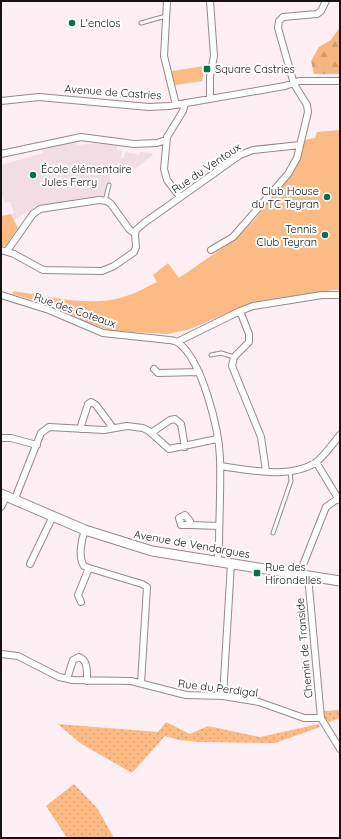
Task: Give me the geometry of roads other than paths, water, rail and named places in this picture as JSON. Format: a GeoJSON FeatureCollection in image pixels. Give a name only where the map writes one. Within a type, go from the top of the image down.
{"type":"FeatureCollection","features":[{"type":"Feature","properties":{"kind":"street"},"geometry":{"type":"LineString","coordinates":[[167,1],[164,56],[176,105]]}},
{"type":"Feature","properties":{"kind":"street"},"geometry":{"type":"LineString","coordinates":[[210,1],[214,56],[210,77],[210,99]]}},
{"type":"Feature","properties":{"kind":"street"},"geometry":{"type":"LineString","coordinates":[[211,250],[233,237],[294,167],[308,112],[305,99],[294,84],[278,28],[279,21],[283,17],[317,14],[321,11],[326,1]]}},
{"type":"Feature","properties":{"kind":"street","name":"Avenue de Castries"},"geometry":{"type":"LineString","coordinates":[[1,101],[38,97],[149,107],[185,104],[294,84],[299,81],[340,81]]}},
{"type":"Feature","properties":{"kind":"street"},"geometry":{"type":"LineString","coordinates":[[180,197],[164,174],[166,140],[168,133],[183,111],[185,104]]}},
{"type":"Feature","properties":{"kind":"street"},"geometry":{"type":"LineString","coordinates":[[1,154],[81,136],[134,144],[157,143],[166,140]]}},
{"type":"Feature","properties":{"kind":"street","name":"Rue du Ventoux"},"geometry":{"type":"LineString","coordinates":[[135,234],[139,226],[247,152],[300,145]]}},
{"type":"Feature","properties":{"kind":"street"},"geometry":{"type":"LineString","coordinates":[[105,201],[111,204],[129,229],[135,234],[136,247],[134,252],[114,266],[102,271],[43,270],[4,250],[33,214],[40,209],[105,201]]}},
{"type":"Feature","properties":{"kind":"street","name":"Rue des Coteaux"},"geometry":{"type":"LineString","coordinates":[[1,295],[49,310],[103,333],[177,342]]}},
{"type":"Feature","properties":{"kind":"street"},"geometry":{"type":"LineString","coordinates":[[217,562],[220,466],[218,439],[206,389],[199,372],[189,356],[177,342],[240,311],[262,304],[322,295],[340,295]]}},
{"type":"Feature","properties":{"kind":"street"},"geometry":{"type":"LineString","coordinates":[[240,311],[250,338],[247,345],[234,357],[233,369],[260,437],[266,471]]}},
{"type":"Feature","properties":{"kind":"street"},"geometry":{"type":"LineString","coordinates":[[154,369],[158,373],[199,372]]}},
{"type":"Feature","properties":{"kind":"street"},"geometry":{"type":"LineString","coordinates":[[80,429],[88,404],[91,402],[96,405],[113,428]]}},
{"type":"Feature","properties":{"kind":"street"},"geometry":{"type":"LineString","coordinates":[[151,433],[170,420],[175,419],[181,424],[185,446]]}},
{"type":"Feature","properties":{"kind":"street"},"geometry":{"type":"LineString","coordinates":[[1,507],[37,445],[43,430],[49,427],[104,430],[127,426],[147,429],[169,449],[218,439]]}},
{"type":"Feature","properties":{"kind":"street"},"geometry":{"type":"LineString","coordinates":[[220,466],[266,471],[290,471],[316,462],[340,435]]}},
{"type":"Feature","properties":{"kind":"street"},"geometry":{"type":"LineString","coordinates":[[1,438],[11,438],[37,445]]}},
{"type":"Feature","properties":{"kind":"street"},"geometry":{"type":"LineString","coordinates":[[304,575],[326,508],[339,498],[316,462]]}},
{"type":"Feature","properties":{"kind":"street","name":"Avenue de Vendargues"},"geometry":{"type":"LineString","coordinates":[[7,497],[52,518],[152,551],[340,581]]}},
{"type":"Feature","properties":{"kind":"street"},"geometry":{"type":"LineString","coordinates":[[30,564],[52,518]]}},
{"type":"Feature","properties":{"kind":"street"},"geometry":{"type":"LineString","coordinates":[[191,525],[219,526]]}},
{"type":"Feature","properties":{"kind":"street"},"geometry":{"type":"LineString","coordinates":[[85,530],[81,545],[81,558],[84,566],[142,584],[147,587],[141,683]]}},
{"type":"Feature","properties":{"kind":"street"},"geometry":{"type":"LineString","coordinates":[[223,696],[231,564]]}},
{"type":"Feature","properties":{"kind":"street"},"geometry":{"type":"LineString","coordinates":[[81,602],[78,595],[88,568]]}},
{"type":"Feature","properties":{"kind":"street","name":"Chemin de Transide"},"geometry":{"type":"LineString","coordinates":[[304,575],[321,718]]}},
{"type":"Feature","properties":{"kind":"street","name":"Rue du Perdigal"},"geometry":{"type":"LineString","coordinates":[[1,654],[18,656],[59,677],[67,679],[141,683],[186,695],[223,696],[258,702],[304,718],[321,718]]}},
{"type":"Feature","properties":{"kind":"street"},"geometry":{"type":"LineString","coordinates":[[67,679],[73,660],[79,657],[86,663],[87,681]]}},
{"type":"Feature","properties":{"kind":"street"},"geometry":{"type":"LineString","coordinates":[[321,718],[340,750]]}},
{"type":"Feature","properties":{"kind":"lane"},"geometry":{"type":"LineString","coordinates":[[141,24],[166,16]]}},
{"type":"Feature","properties":{"kind":"lane"},"geometry":{"type":"LineString","coordinates":[[105,201],[109,185]]}},
{"type":"Feature","properties":{"kind":"lane"},"geometry":{"type":"LineString","coordinates":[[211,355],[221,353],[234,357]]}},
{"type":"Feature","properties":{"kind":"lane"},"geometry":{"type":"LineString","coordinates":[[273,533],[292,481],[290,471]]}},
{"type":"Feature","properties":{"kind":"place","name":"L'enclos"},"geometry":{"type":"Point","coordinates":[72,23]}},
{"type":"Feature","properties":{"kind":"place","name":"Square Castries"},"geometry":{"type":"Point","coordinates":[207,69]}},
{"type":"Feature","properties":{"kind":"place","name":"École élémentaire Jules Ferry"},"geometry":{"type":"Point","coordinates":[33,175]}},
{"type":"Feature","properties":{"kind":"place","name":"Club House du TC Teyran"},"geometry":{"type":"Point","coordinates":[327,197]}},
{"type":"Feature","properties":{"kind":"place","name":"Tennis Club Teyran"},"geometry":{"type":"Point","coordinates":[325,235]}},
{"type":"Feature","properties":{"kind":"place","name":"Rue des Hirondelles"},"geometry":{"type":"Point","coordinates":[257,573]}}]}
